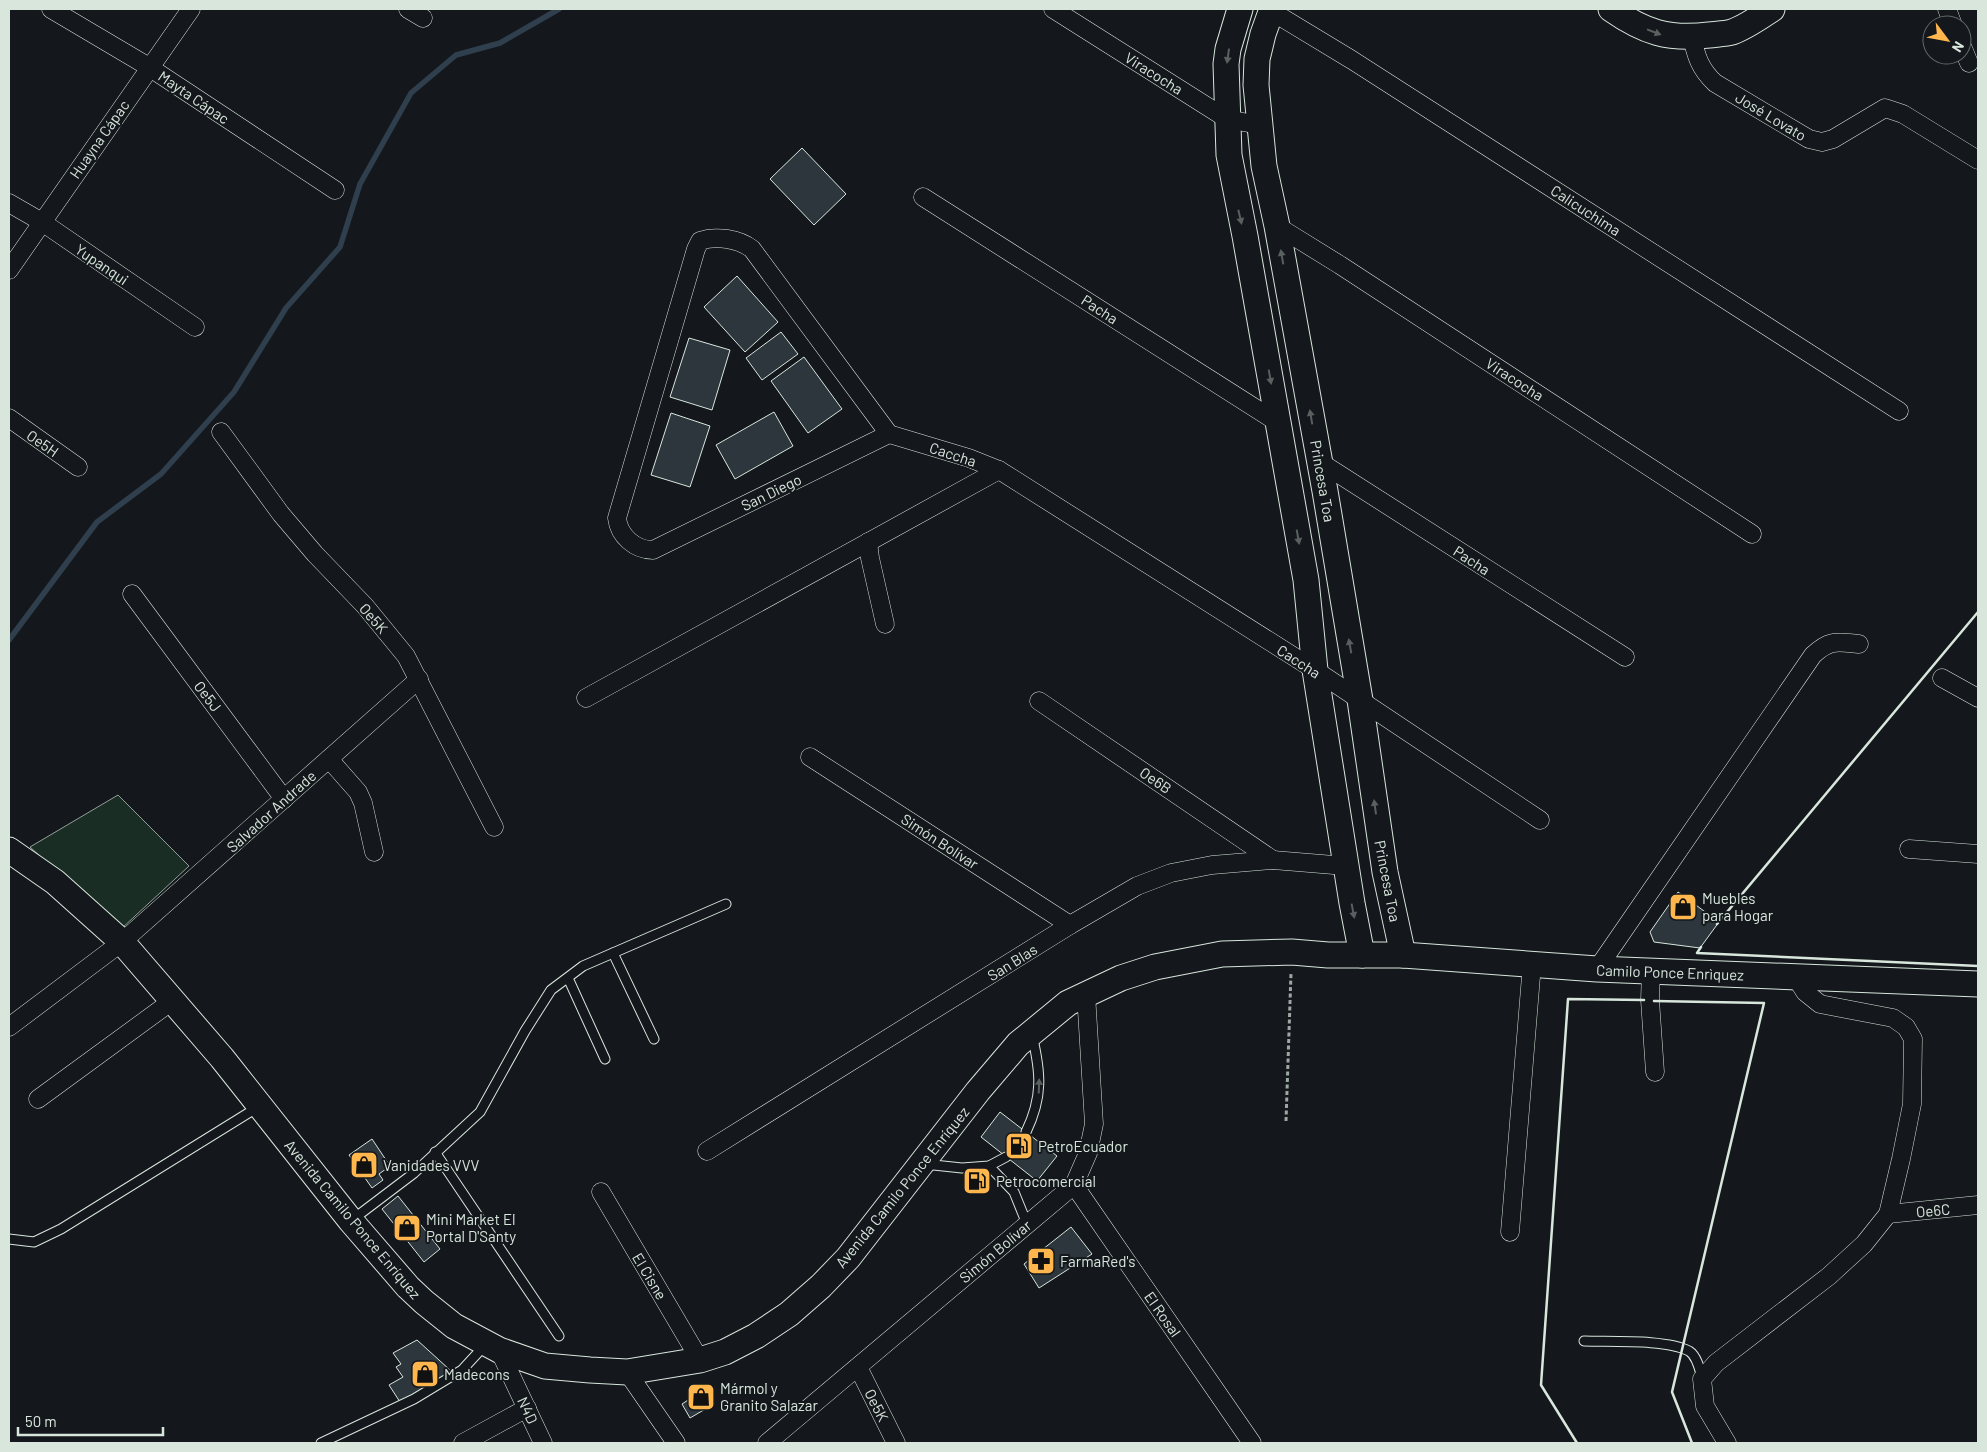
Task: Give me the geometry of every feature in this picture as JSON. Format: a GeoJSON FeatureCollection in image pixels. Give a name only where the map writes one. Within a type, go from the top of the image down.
{"type":"FeatureCollection","features":[{"type":"Feature","properties":{"kind":"main road"},"geometry":{"type":"LineString","coordinates":[[1240,9],[1228,49],[1226,64],[1228,155],[1245,236],[1306,580],[1314,670],[1362,955]]}},
{"type":"Feature","properties":{"kind":"main road"},"geometry":{"type":"LineString","coordinates":[[1611,9],[1624,18],[1654,33],[1669,37],[1692,37],[1731,32],[1772,9]]}},
{"type":"Feature","properties":{"kind":"main road","name":"Princesa Toa"},"geometry":{"type":"LineString","coordinates":[[1272,10],[1263,34],[1257,60],[1256,85],[1264,166],[1277,226],[1320,462],[1360,700],[1385,872],[1403,955]]}},
{"type":"Feature","properties":{"kind":"main road","name":"Avenida Camilo Ponce Enríquez"},"geometry":{"type":"LineString","coordinates":[[9,850],[55,882],[122,942],[222,1058],[351,1221],[408,1287],[424,1302],[454,1326],[493,1347],[545,1366],[590,1370],[627,1372],[700,1360],[724,1352],[756,1336],[789,1314],[821,1286],[848,1258],[978,1091],[1018,1044],[1068,1003],[1121,978],[1155,967],[1222,954],[1292,952],[1362,955]]}},
{"type":"Feature","properties":{"kind":"main road","name":"Camilo Ponce Enrìquez"},"geometry":{"type":"LineString","coordinates":[[1362,955],[1403,955],[1597,969],[1978,984]]}},
{"type":"Feature","properties":{"kind":"street","name":"Mayta Cápac"},"geometry":{"type":"LineString","coordinates":[[51,9],[149,67],[335,190]]}},
{"type":"Feature","properties":{"kind":"street","name":"Huayna Cápac"},"geometry":{"type":"LineString","coordinates":[[9,270],[191,9]]}},
{"type":"Feature","properties":{"kind":"street"},"geometry":{"type":"LineString","coordinates":[[408,9],[423,18]]}},
{"type":"Feature","properties":{"kind":"street","name":"Viracocha"},"geometry":{"type":"LineString","coordinates":[[1053,9],[1227,119],[1259,125]]}},
{"type":"Feature","properties":{"kind":"street","name":"Calicuchima"},"geometry":{"type":"LineString","coordinates":[[1272,10],[1899,410]]}},
{"type":"Feature","properties":{"kind":"street","name":"José Lovato"},"geometry":{"type":"LineString","coordinates":[[1692,37],[1698,62],[1705,73],[1715,82],[1808,140],[1822,142],[1832,139],[1885,108],[1903,114],[1978,160]]}},
{"type":"Feature","properties":{"kind":"street","name":"Pacha"},"geometry":{"type":"LineString","coordinates":[[923,197],[1277,422]]}},
{"type":"Feature","properties":{"kind":"street","name":"Yupanqui"},"geometry":{"type":"LineString","coordinates":[[9,202],[42,222],[194,327]]}},
{"type":"Feature","properties":{"kind":"street","name":"Viracocha"},"geometry":{"type":"LineString","coordinates":[[1277,226],[1340,265],[1752,534]]}},
{"type":"Feature","properties":{"kind":"street","name":"San Diego"},"geometry":{"type":"LineString","coordinates":[[708,238],[738,241],[752,249],[889,434],[653,550],[644,550],[637,546],[618,528],[617,518],[696,250],[700,242],[708,238]]}},
{"type":"Feature","properties":{"kind":"street","name":"Oe5H"},"geometry":{"type":"LineString","coordinates":[[9,418],[78,467]]}},
{"type":"Feature","properties":{"kind":"street","name":"Oe5K"},"geometry":{"type":"LineString","coordinates":[[221,432],[281,514],[397,644],[419,679],[494,827]]}},
{"type":"Feature","properties":{"kind":"street","name":"Caccha"},"geometry":{"type":"LineString","coordinates":[[889,434],[969,458],[999,470],[1314,670],[1540,820]]}},
{"type":"Feature","properties":{"kind":"street","name":"Pacha"},"geometry":{"type":"LineString","coordinates":[[1320,462],[1625,657]]}},
{"type":"Feature","properties":{"kind":"street"},"geometry":{"type":"LineString","coordinates":[[586,698],[999,470]]}},
{"type":"Feature","properties":{"kind":"street"},"geometry":{"type":"LineString","coordinates":[[868,542],[884,624]]}},
{"type":"Feature","properties":{"kind":"street","name":"Oe5J"},"geometry":{"type":"LineString","coordinates":[[132,594],[284,799]]}},
{"type":"Feature","properties":{"kind":"street"},"geometry":{"type":"LineString","coordinates":[[1597,969],[1813,655],[1823,646],[1834,641],[1859,644]]}},
{"type":"Feature","properties":{"kind":"street"},"geometry":{"type":"LineString","coordinates":[[1942,678],[1978,698]]}},
{"type":"Feature","properties":{"kind":"street","name":"Salvador Andrade"},"geometry":{"type":"LineString","coordinates":[[9,1027],[122,942],[419,679]]}},
{"type":"Feature","properties":{"kind":"street","name":"Oe6B"},"geometry":{"type":"LineString","coordinates":[[1039,701],[1273,860]]}},
{"type":"Feature","properties":{"kind":"street","name":"Simón Bolívar"},"geometry":{"type":"LineString","coordinates":[[810,758],[1070,925]]}},
{"type":"Feature","properties":{"kind":"street"},"geometry":{"type":"LineString","coordinates":[[329,759],[358,792],[363,803],[374,852]]}},
{"type":"Feature","properties":{"kind":"street"},"geometry":{"type":"LineString","coordinates":[[1909,849],[1978,854]]}},
{"type":"Feature","properties":{"kind":"street","name":"San Blas"},"geometry":{"type":"LineString","coordinates":[[707,1151],[1070,925],[1137,886],[1171,873],[1212,865],[1273,860],[1346,866]]}},
{"type":"Feature","properties":{"kind":"street"},"geometry":{"type":"LineString","coordinates":[[1510,1232],[1532,964]]}},
{"type":"Feature","properties":{"kind":"street"},"geometry":{"type":"LineString","coordinates":[[1651,971],[1650,1000],[1655,1072]]}},
{"type":"Feature","properties":{"kind":"street"},"geometry":{"type":"LineString","coordinates":[[1727,1443],[1705,1406],[1702,1379],[1716,1363],[1829,1276],[1864,1244],[1888,1214],[1912,1104],[1913,1039],[1906,1027],[1893,1018],[1820,1004],[1805,992],[1795,976]]}},
{"type":"Feature","properties":{"kind":"street","name":"Simón Bolívar"},"geometry":{"type":"LineString","coordinates":[[767,1443],[1074,1185],[1088,1153],[1094,1124],[1086,994]]}},
{"type":"Feature","properties":{"kind":"street"},"geometry":{"type":"LineString","coordinates":[[38,1099],[172,1001]]}},
{"type":"Feature","properties":{"kind":"street","name":"El Rosal"},"geometry":{"type":"LineString","coordinates":[[1074,1185],[1252,1443]]}},
{"type":"Feature","properties":{"kind":"street","name":"El Cisne"},"geometry":{"type":"LineString","coordinates":[[600,1192],[700,1360]]}},
{"type":"Feature","properties":{"kind":"street","name":"Oe6C"},"geometry":{"type":"LineString","coordinates":[[1888,1214],[1976,1210]]}},
{"type":"Feature","properties":{"kind":"street","name":"N4D"},"geometry":{"type":"LineString","coordinates":[[493,1347],[527,1408],[543,1443]]}},
{"type":"Feature","properties":{"kind":"street","name":"Oe5K"},"geometry":{"type":"LineString","coordinates":[[858,1367],[896,1443]]}},
{"type":"Feature","properties":{"kind":"street"},"geometry":{"type":"LineString","coordinates":[[627,1372],[676,1443]]}},
{"type":"Feature","properties":{"kind":"street"},"geometry":{"type":"LineString","coordinates":[[462,1443],[527,1408]]}},
{"type":"Feature","properties":{"kind":"lane"},"geometry":{"type":"LineString","coordinates":[[351,1221],[414,1172],[480,1112],[525,1031],[551,990],[583,966],[726,904]]}},
{"type":"Feature","properties":{"kind":"lane"},"geometry":{"type":"LineString","coordinates":[[613,954],[654,1039]]}},
{"type":"Feature","properties":{"kind":"lane"},"geometry":{"type":"LineString","coordinates":[[568,978],[605,1058]]}},
{"type":"Feature","properties":{"kind":"lane"},"geometry":{"type":"LineString","coordinates":[[1026,1132],[1035,1112],[1039,1091],[1039,1064],[1032,1033]]}},
{"type":"Feature","properties":{"kind":"lane"},"geometry":{"type":"LineString","coordinates":[[9,1239],[34,1242],[61,1229],[259,1106]]}},
{"type":"Feature","properties":{"kind":"lane"},"geometry":{"type":"LineString","coordinates":[[435,1152],[559,1336]]}},
{"type":"Feature","properties":{"kind":"lane"},"geometry":{"type":"LineString","coordinates":[[921,1164],[962,1168],[989,1166],[1006,1157]]}},
{"type":"Feature","properties":{"kind":"lane"},"geometry":{"type":"LineString","coordinates":[[989,1166],[1014,1192],[1027,1224]]}},
{"type":"Feature","properties":{"kind":"lane"},"geometry":{"type":"LineString","coordinates":[[1584,1341],[1673,1346],[1690,1352],[1697,1361],[1702,1379]]}},
{"type":"Feature","properties":{"kind":"lane"},"geometry":{"type":"LineString","coordinates":[[321,1443],[414,1399],[462,1370],[493,1347]]}},
{"type":"Feature","properties":{"kind":"path"},"geometry":{"type":"LineString","coordinates":[[1286,1121],[1292,952]]}},
{"type":"Feature","properties":{"kind":"green space"},"geometry":{"type":"Polygon","coordinates":[[[118,795],[189,866],[121,929],[30,847],[118,795]]]}},
{"type":"Feature","properties":{"kind":"building"},"geometry":{"type":"Polygon","coordinates":[[[802,148],[846,194],[814,225],[770,179],[802,148]]]}},
{"type":"Feature","properties":{"kind":"building"},"geometry":{"type":"Polygon","coordinates":[[[737,276],[778,322],[745,352],[704,307],[737,276]]]}},
{"type":"Feature","properties":{"kind":"building"},"geometry":{"type":"Polygon","coordinates":[[[781,332],[798,354],[762,380],[746,358],[781,332]]]}},
{"type":"Feature","properties":{"kind":"building"},"geometry":{"type":"Polygon","coordinates":[[[689,338],[730,350],[712,410],[670,397],[689,338]]]}},
{"type":"Feature","properties":{"kind":"building"},"geometry":{"type":"Polygon","coordinates":[[[804,357],[842,409],[808,433],[771,381],[804,357]]]}},
{"type":"Feature","properties":{"kind":"building"},"geometry":{"type":"Polygon","coordinates":[[[774,412],[793,446],[735,479],[716,445],[774,412]]]}},
{"type":"Feature","properties":{"kind":"building"},"geometry":{"type":"Polygon","coordinates":[[[671,413],[710,426],[690,487],[651,475],[671,413]]]}},
{"type":"Feature","properties":{"kind":"building","name":"Muebles para Hogar"},"geometry":{"type":"Polygon","coordinates":[[[1678,892],[1719,922],[1700,948],[1654,942],[1650,932],[1678,892]]]}},
{"type":"Feature","properties":{"kind":"building","name":"PetroEcuador"},"geometry":{"type":"Polygon","coordinates":[[[1000,1112],[1057,1156],[1037,1181],[981,1137],[1000,1112]]]}},
{"type":"Feature","properties":{"kind":"building"},"geometry":{"type":"Polygon","coordinates":[[[372,1139],[390,1166],[379,1174],[383,1180],[372,1188],[349,1155],[372,1139]]]}},
{"type":"Feature","properties":{"kind":"building"},"geometry":{"type":"Polygon","coordinates":[[[398,1196],[440,1249],[424,1262],[382,1209],[398,1196]]]}},
{"type":"Feature","properties":{"kind":"building"},"geometry":{"type":"Polygon","coordinates":[[[1071,1227],[1092,1254],[1039,1288],[1024,1264],[1071,1227]]]}},
{"type":"Feature","properties":{"kind":"building","name":"Madecons"},"geometry":{"type":"Polygon","coordinates":[[[417,1340],[450,1370],[446,1379],[400,1402],[389,1385],[403,1377],[396,1367],[401,1364],[393,1353],[417,1340]]]}},
{"type":"Feature","properties":{"kind":"building","name":"Mármol y Granito Salazar"},"geometry":{"type":"Polygon","coordinates":[[[705,1389],[714,1404],[690,1418],[682,1404],[705,1389]]]}},
{"type":"Feature","properties":{"kind":"waterway"},"geometry":{"type":"LineString","coordinates":[[9,640],[97,522],[161,474],[234,392],[286,308],[340,247],[360,184],[411,93],[456,55],[500,43],[559,9]]}},
{"type":"Feature","properties":{"kind":"wall"},"geometry":{"type":"LineString","coordinates":[[1717,924],[1978,612]]}},
{"type":"Feature","properties":{"kind":"wall"},"geometry":{"type":"LineString","coordinates":[[1701,947],[1697,953],[1978,966]]}},
{"type":"Feature","properties":{"kind":"wall"},"geometry":{"type":"LineString","coordinates":[[1577,1443],[1541,1385],[1568,999],[1644,1000]]}},
{"type":"Feature","properties":{"kind":"wall"},"geometry":{"type":"LineString","coordinates":[[1654,1001],[1764,1003],[1672,1392],[1692,1443]]}},
{"type":"Feature","properties":{"kind":"place","name":"Muebles para Hogar"},"geometry":{"type":"Point","coordinates":[1683,907]}},
{"type":"Feature","properties":{"kind":"place","name":"PetroEcuador"},"geometry":{"type":"Point","coordinates":[1019,1146]}},
{"type":"Feature","properties":{"kind":"place","name":"Vanidades VVV"},"geometry":{"type":"Point","coordinates":[364,1165]}},
{"type":"Feature","properties":{"kind":"place","name":"Petrocomercial"},"geometry":{"type":"Point","coordinates":[977,1181]}},
{"type":"Feature","properties":{"kind":"place","name":"Mini Market El Portal D'Santy"},"geometry":{"type":"Point","coordinates":[407,1228]}},
{"type":"Feature","properties":{"kind":"place","name":"FarmaRed's"},"geometry":{"type":"Point","coordinates":[1041,1261]}},
{"type":"Feature","properties":{"kind":"place","name":"Madecons"},"geometry":{"type":"Point","coordinates":[425,1374]}},
{"type":"Feature","properties":{"kind":"place","name":"Mármol y Granito Salazar"},"geometry":{"type":"Point","coordinates":[701,1397]}}]}
